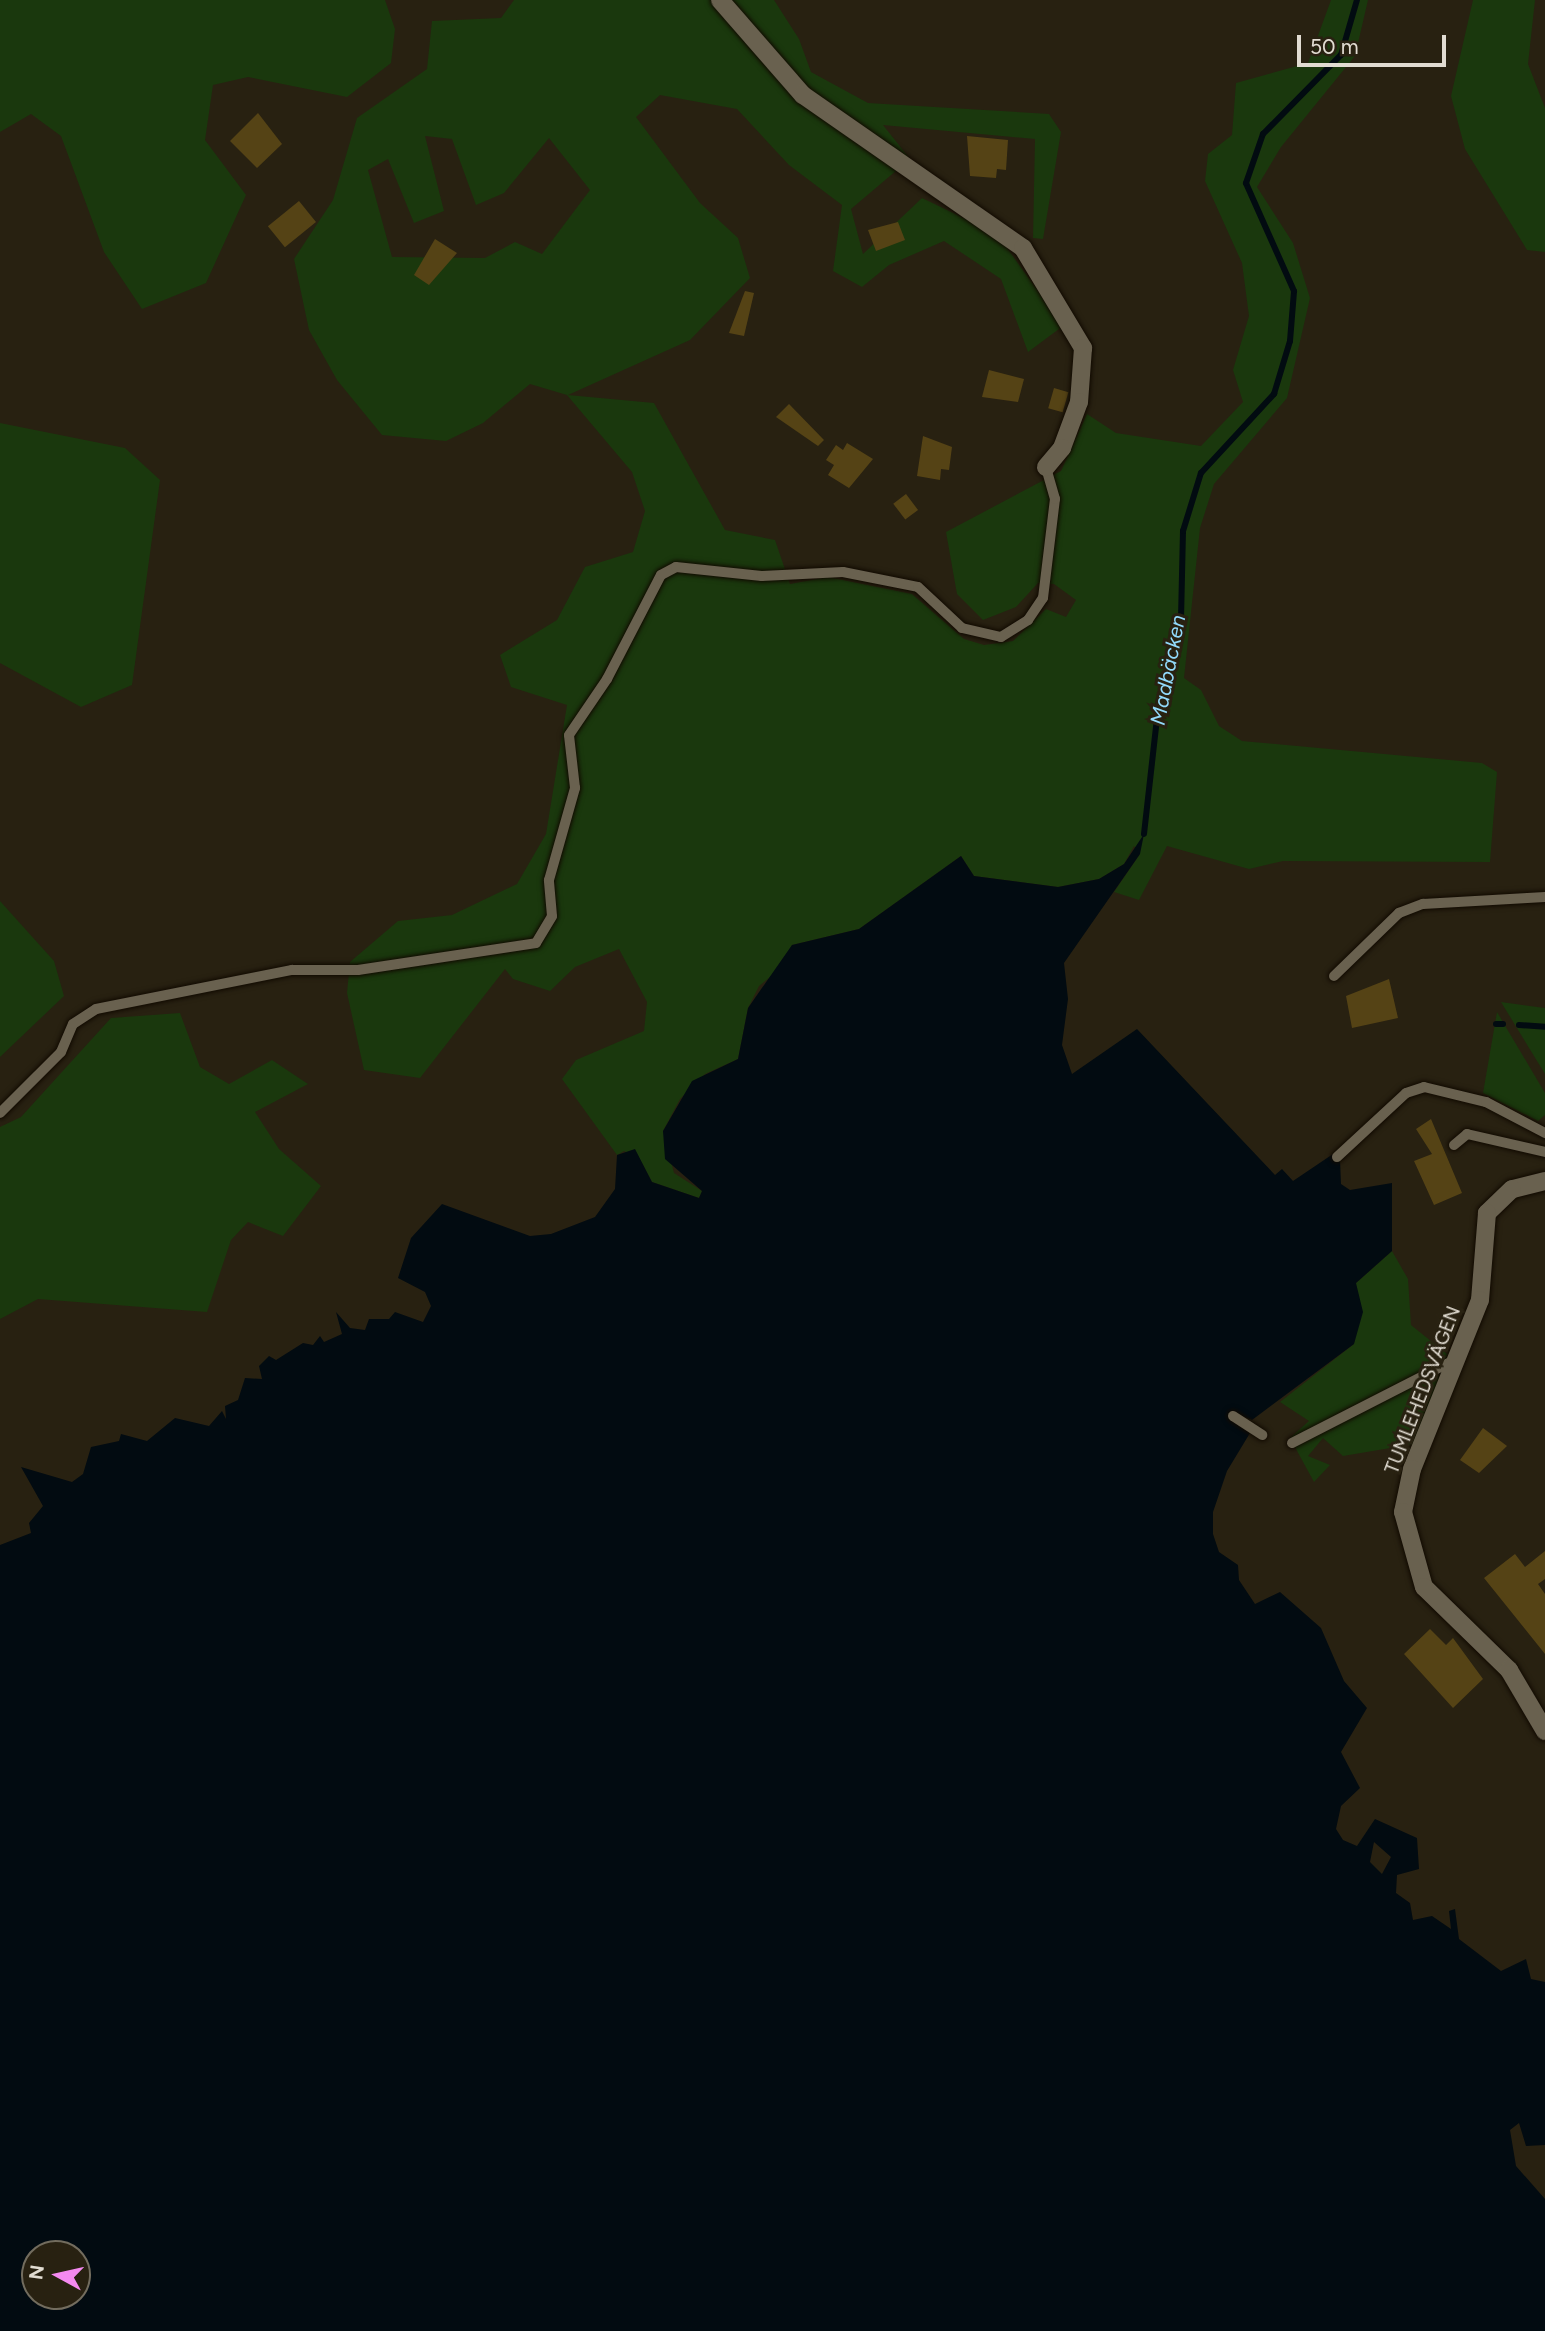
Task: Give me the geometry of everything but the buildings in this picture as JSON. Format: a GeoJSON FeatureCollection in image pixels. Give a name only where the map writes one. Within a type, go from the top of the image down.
{"type":"FeatureCollection","features":[{"type":"Feature","properties":{"kind":"street"},"geometry":{"type":"LineString","coordinates":[[720,0],[803,94],[1023,248],[1083,348],[1079,402],[1062,448],[1046,467]]}},
{"type":"Feature","properties":{"kind":"street","name":"TUMLEHEDSVÄGEN"},"geometry":{"type":"LineString","coordinates":[[1545,1181],[1512,1189],[1487,1213],[1484,1284],[1412,1469],[1403,1512],[1405,1536],[1424,1587],[1509,1670],[1545,1731]]}},
{"type":"Feature","properties":{"kind":"lane"},"geometry":{"type":"LineString","coordinates":[[0,1113],[61,1052],[73,1024],[96,1009],[292,970],[358,970],[536,943],[552,916],[549,880],[575,788],[569,735],[607,679],[661,575],[676,567],[762,576],[843,572],[918,587],[962,628],[1000,637],[1028,620],[1043,598],[1055,499],[1046,467]]}},
{"type":"Feature","properties":{"kind":"lane"},"geometry":{"type":"LineString","coordinates":[[1334,976],[1399,913],[1423,904],[1545,897]]}},
{"type":"Feature","properties":{"kind":"lane"},"geometry":{"type":"LineString","coordinates":[[1337,1157],[1406,1093],[1424,1087],[1486,1102],[1545,1133]]}},
{"type":"Feature","properties":{"kind":"lane"},"geometry":{"type":"LineString","coordinates":[[1454,1145],[1467,1134],[1545,1152]]}},
{"type":"Feature","properties":{"kind":"lane"},"geometry":{"type":"LineString","coordinates":[[1292,1443],[1454,1360]]}},
{"type":"Feature","properties":{"kind":"lane"},"geometry":{"type":"LineString","coordinates":[[1233,1416],[1262,1435]]}},
{"type":"Feature","properties":{"kind":"green space"},"geometry":{"type":"Polygon","coordinates":[[[0,0],[385,0],[395,29],[391,63],[347,97],[248,77],[213,85],[205,140],[246,195],[206,283],[142,309],[104,252],[61,136],[31,114],[0,132],[0,0]]]}},
{"type":"Feature","properties":{"kind":"green space"},"geometry":{"type":"Polygon","coordinates":[[[514,0],[774,0],[799,39],[811,72],[868,103],[1049,114],[1061,132],[1043,239],[1033,238],[1035,139],[883,125],[910,159],[851,209],[863,254],[922,198],[997,234],[1063,326],[1028,352],[1001,279],[944,241],[889,265],[862,287],[833,271],[842,205],[789,165],[737,109],[660,95],[636,117],[700,203],[738,238],[750,278],[690,340],[568,395],[654,403],[725,530],[775,540],[790,584],[828,577],[912,594],[964,639],[984,645],[1013,641],[1046,609],[1066,617],[1076,600],[1054,584],[1038,583],[1016,607],[983,620],[957,594],[946,532],[1061,471],[1087,414],[1116,433],[1201,446],[1243,402],[1233,370],[1249,316],[1242,263],[1205,181],[1208,154],[1232,135],[1236,83],[1308,63],[1331,0],[1368,0],[1355,56],[1281,147],[1257,187],[1293,243],[1310,298],[1287,398],[1214,484],[1200,528],[1184,678],[1201,690],[1219,726],[1242,741],[1482,763],[1497,772],[1490,862],[1283,861],[1249,869],[1167,846],[1139,900],[1114,892],[1140,854],[1134,846],[1124,864],[1099,879],[1058,887],[974,876],[961,856],[859,929],[792,945],[781,968],[759,986],[748,1008],[738,1059],[705,1074],[680,1099],[663,1131],[674,1173],[702,1191],[699,1198],[652,1182],[639,1158],[624,1151],[617,1155],[562,1079],[576,1060],[644,1031],[647,1002],[619,949],[575,967],[550,991],[513,979],[505,969],[420,1078],[364,1070],[347,993],[350,962],[398,921],[452,915],[517,884],[546,834],[567,705],[511,687],[500,655],[557,620],[585,567],[633,552],[645,511],[632,472],[567,395],[530,384],[483,423],[446,441],[382,435],[337,380],[309,330],[294,259],[333,200],[357,118],[427,69],[432,21],[501,18],[514,0]],[[425,136],[444,211],[414,223],[388,159],[368,170],[392,257],[485,258],[515,242],[542,254],[590,190],[549,138],[504,193],[476,205],[452,139],[425,136]]]}},
{"type":"Feature","properties":{"kind":"green space"},"geometry":{"type":"Polygon","coordinates":[[[1473,0],[1535,0],[1528,64],[1545,108],[1545,252],[1527,250],[1465,149],[1451,96],[1473,0]]]}},
{"type":"Feature","properties":{"kind":"green space"},"geometry":{"type":"Polygon","coordinates":[[[0,423],[125,448],[160,480],[132,685],[81,707],[0,663],[0,423]]]}},
{"type":"Feature","properties":{"kind":"green space"},"geometry":{"type":"Polygon","coordinates":[[[0,901],[54,961],[64,996],[0,1057],[0,901]]]}},
{"type":"Feature","properties":{"kind":"green space"},"geometry":{"type":"Polygon","coordinates":[[[1501,1002],[1545,1008],[1545,1074],[1501,1002]]]}},
{"type":"Feature","properties":{"kind":"green space"},"geometry":{"type":"Polygon","coordinates":[[[1497,1012],[1545,1093],[1545,1115],[1538,1121],[1483,1093],[1497,1012]]]}},
{"type":"Feature","properties":{"kind":"green space"},"geometry":{"type":"Polygon","coordinates":[[[180,1013],[200,1067],[229,1084],[272,1060],[308,1084],[255,1112],[279,1149],[321,1186],[283,1236],[248,1222],[231,1240],[207,1312],[38,1299],[0,1319],[0,1127],[21,1117],[111,1018],[180,1013]]]}},
{"type":"Feature","properties":{"kind":"green space"},"geometry":{"type":"Polygon","coordinates":[[[1392,1251],[1408,1279],[1411,1325],[1447,1354],[1444,1367],[1414,1444],[1343,1456],[1323,1438],[1308,1456],[1330,1465],[1314,1482],[1290,1438],[1309,1421],[1280,1402],[1354,1344],[1356,1283],[1392,1251]]]}},
{"type":"Feature","properties":{"kind":"shaded area"},"geometry":{"type":"Polygon","coordinates":[[[1144,834],[1140,854],[1064,963],[1068,999],[1062,1045],[1072,1074],[1137,1029],[1275,1175],[1282,1169],[1293,1181],[1333,1154],[1340,1160],[1341,1184],[1350,1190],[1392,1183],[1392,1251],[1356,1283],[1363,1312],[1354,1344],[1252,1420],[1242,1416],[1250,1433],[1227,1471],[1213,1512],[1213,1534],[1219,1552],[1238,1565],[1239,1580],[1255,1604],[1280,1592],[1321,1628],[1344,1681],[1367,1708],[1341,1752],[1360,1788],[1341,1806],[1336,1829],[1343,1840],[1357,1846],[1375,1819],[1417,1838],[1419,1869],[1397,1875],[1396,1893],[1410,1903],[1413,1920],[1432,1916],[1451,1929],[1449,1911],[1455,1909],[1459,1939],[1501,1971],[1526,1959],[1531,1979],[1545,1982],[1545,2145],[1526,2146],[1519,2123],[1510,2130],[1516,2166],[1545,2199],[1545,2331],[0,2331],[0,1545],[31,1533],[29,1523],[43,1506],[21,1467],[72,1482],[83,1474],[91,1447],[119,1441],[121,1434],[147,1441],[175,1418],[209,1426],[222,1411],[226,1419],[225,1406],[238,1400],[245,1378],[262,1379],[259,1366],[269,1356],[276,1360],[303,1343],[313,1345],[320,1336],[324,1342],[342,1334],[336,1312],[350,1328],[365,1330],[369,1319],[389,1319],[395,1312],[423,1322],[431,1306],[425,1292],[398,1278],[411,1238],[442,1204],[530,1236],[551,1234],[595,1217],[615,1189],[617,1155],[635,1149],[652,1182],[699,1198],[702,1191],[665,1159],[663,1131],[692,1081],[738,1059],[748,1008],[792,945],[859,929],[961,856],[974,876],[1058,887],[1099,879],[1124,864],[1144,834]],[[1374,1842],[1370,1862],[1382,1874],[1391,1857],[1374,1842]]]}},
{"type":"Feature","properties":{"kind":"waterway","name":"Madbäcken"},"geometry":{"type":"LineString","coordinates":[[1144,834],[1159,701],[1181,619],[1183,531],[1201,473],[1274,394],[1290,341],[1294,291],[1246,183],[1263,134],[1341,55],[1357,0]]}},
{"type":"Feature","properties":{"kind":"waterway"},"geometry":{"type":"LineString","coordinates":[[1496,1024],[1503,1024]]}},
{"type":"Feature","properties":{"kind":"waterway"},"geometry":{"type":"LineString","coordinates":[[1519,1025],[1545,1027]]}}]}
